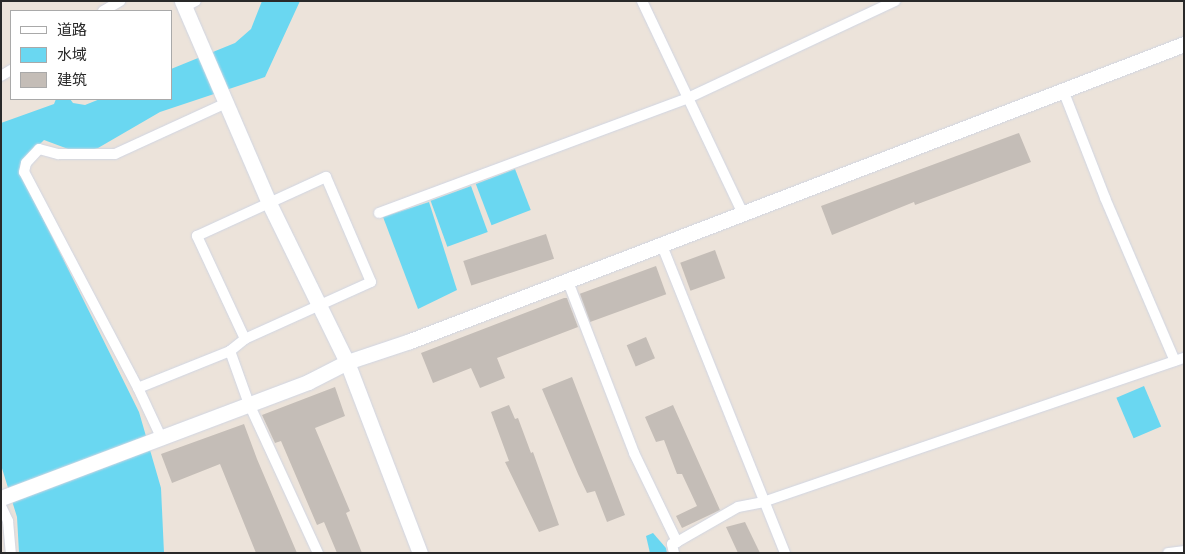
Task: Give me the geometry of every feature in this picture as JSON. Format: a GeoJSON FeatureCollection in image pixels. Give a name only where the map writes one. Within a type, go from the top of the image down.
{"type":"FeatureCollection","features":[{"type":"Feature","properties":{"kind":"street"},"geometry":{"type":"LineString","coordinates":[[105,10],[120,1]]}},
{"type":"Feature","properties":{"kind":"street"},"geometry":{"type":"LineString","coordinates":[[642,1],[742,212]]}},
{"type":"Feature","properties":{"kind":"street"},"geometry":{"type":"LineString","coordinates":[[380,213],[688,98],[895,1]]}},
{"type":"Feature","properties":{"kind":"street"},"geometry":{"type":"LineString","coordinates":[[187,3],[224,104],[317,305],[347,362],[420,553]]}},
{"type":"Feature","properties":{"kind":"street"},"geometry":{"type":"LineString","coordinates":[[1,498],[308,382],[347,362],[410,341],[567,279],[1184,44]]}},
{"type":"Feature","properties":{"kind":"street"},"geometry":{"type":"LineString","coordinates":[[674,553],[672,544],[738,506],[763,502],[1180,360],[1105,198],[1064,90]]}},
{"type":"Feature","properties":{"kind":"street"},"geometry":{"type":"LineString","coordinates":[[157,439],[138,388],[24,172],[26,163],[39,150],[58,154],[115,154],[224,104]]}},
{"type":"Feature","properties":{"kind":"street"},"geometry":{"type":"LineString","coordinates":[[138,388],[230,352],[245,338],[371,282],[326,177],[197,236],[245,338]]}},
{"type":"Feature","properties":{"kind":"street"},"geometry":{"type":"LineString","coordinates":[[661,244],[785,553]]}},
{"type":"Feature","properties":{"kind":"street"},"geometry":{"type":"LineString","coordinates":[[567,279],[634,453],[677,542]]}},
{"type":"Feature","properties":{"kind":"street"},"geometry":{"type":"LineString","coordinates":[[230,352],[249,404],[318,553]]}},
{"type":"Feature","properties":{"kind":"street"},"geometry":{"type":"LineString","coordinates":[[1,506],[8,521],[12,553]]}},
{"type":"Feature","properties":{"kind":"street"},"geometry":{"type":"LineString","coordinates":[[1168,553],[1184,551]]}},
{"type":"Feature","properties":{"kind":"water"},"geometry":{"type":"Polygon","coordinates":[[[262,1],[300,1],[265,77],[160,112],[98,148],[79,153],[44,140],[21,163],[21,174],[139,412],[161,488],[164,553],[19,553],[17,517],[1,465],[1,123],[54,104],[56,100],[71,100],[73,103],[85,105],[98,100],[172,100],[172,69],[235,43],[251,29],[262,1]]]}},
{"type":"Feature","properties":{"kind":"water"},"geometry":{"type":"Polygon","coordinates":[[[515,169],[531,210],[492,225],[476,184],[515,169]]]}},
{"type":"Feature","properties":{"kind":"water"},"geometry":{"type":"Polygon","coordinates":[[[471,186],[488,232],[447,247],[431,201],[471,186]]]}},
{"type":"Feature","properties":{"kind":"water"},"geometry":{"type":"Polygon","coordinates":[[[429,202],[457,290],[418,309],[383,217],[429,202]]]}},
{"type":"Feature","properties":{"kind":"water"},"geometry":{"type":"Polygon","coordinates":[[[1144,386],[1161,427],[1134,438],[1116,398],[1144,386]]]}},
{"type":"Feature","properties":{"kind":"water"},"geometry":{"type":"Polygon","coordinates":[[[653,533],[666,548],[667,553],[650,553],[646,536],[653,533]]]}},
{"type":"Feature","properties":{"kind":"building"},"geometry":{"type":"Polygon","coordinates":[[[1019,133],[1031,162],[915,205],[914,202],[832,235],[821,206],[1019,133]]]}},
{"type":"Feature","properties":{"kind":"building"},"geometry":{"type":"Polygon","coordinates":[[[546,234],[554,259],[471,286],[463,261],[546,234]]]}},
{"type":"Feature","properties":{"kind":"building"},"geometry":{"type":"Polygon","coordinates":[[[715,250],[725,278],[690,291],[680,263],[715,250]]]}},
{"type":"Feature","properties":{"kind":"building"},"geometry":{"type":"Polygon","coordinates":[[[656,266],[666,294],[590,322],[580,294],[656,266]]]}},
{"type":"Feature","properties":{"kind":"building"},"geometry":{"type":"Polygon","coordinates":[[[567,298],[578,327],[497,358],[505,378],[480,388],[471,368],[433,383],[421,353],[567,298]]]}},
{"type":"Feature","properties":{"kind":"building"},"geometry":{"type":"Polygon","coordinates":[[[646,337],[655,358],[636,366],[627,345],[646,337]]]}},
{"type":"Feature","properties":{"kind":"building"},"geometry":{"type":"Polygon","coordinates":[[[572,377],[625,515],[607,522],[595,491],[587,493],[542,389],[572,377]]]}},
{"type":"Feature","properties":{"kind":"building"},"geometry":{"type":"Polygon","coordinates":[[[335,387],[345,416],[315,428],[350,511],[346,513],[362,553],[337,553],[324,522],[317,525],[281,441],[275,443],[262,415],[335,387]]]}},
{"type":"Feature","properties":{"kind":"building"},"geometry":{"type":"Polygon","coordinates":[[[509,405],[515,419],[518,418],[531,453],[533,452],[559,525],[539,532],[505,462],[509,461],[491,412],[509,405]]]}},
{"type":"Feature","properties":{"kind":"building"},"geometry":{"type":"Polygon","coordinates":[[[673,405],[720,510],[682,528],[676,516],[697,506],[682,474],[677,474],[664,440],[656,442],[645,417],[673,405]]]}},
{"type":"Feature","properties":{"kind":"building"},"geometry":{"type":"Polygon","coordinates":[[[244,424],[297,553],[256,553],[220,464],[172,483],[161,454],[244,424]]]}},
{"type":"Feature","properties":{"kind":"building"},"geometry":{"type":"Polygon","coordinates":[[[745,522],[760,553],[738,553],[726,527],[745,522]]]}}]}
